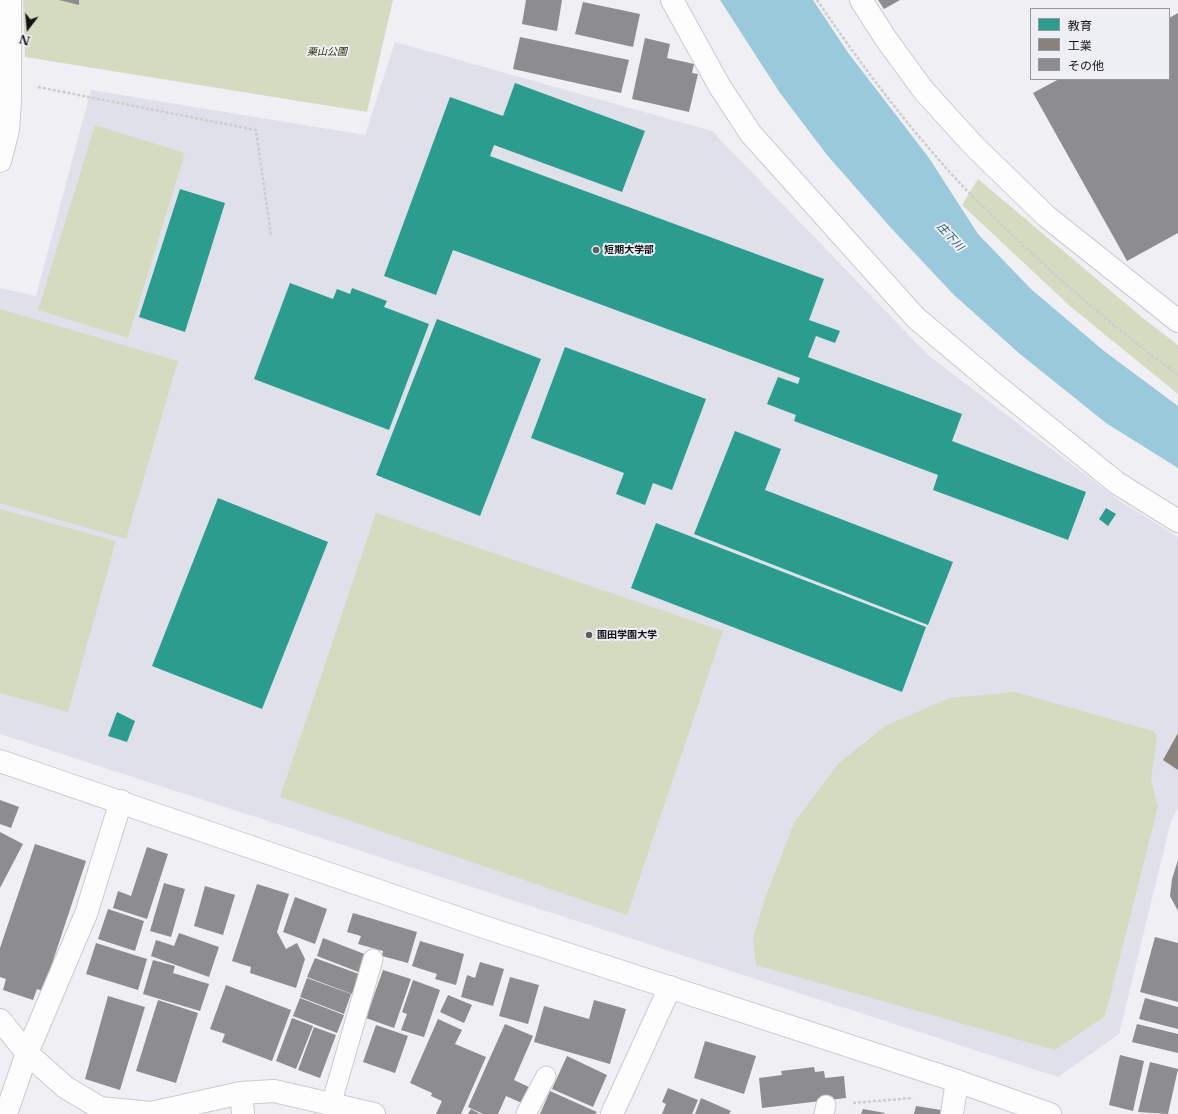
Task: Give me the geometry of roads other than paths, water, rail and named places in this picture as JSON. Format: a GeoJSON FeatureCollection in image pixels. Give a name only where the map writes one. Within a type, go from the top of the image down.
{"type":"FeatureCollection","features":[{"type":"Feature","properties":{"kind":"street"},"geometry":{"type":"LineString","coordinates":[[0,161],[8,130],[10,82],[10,0]]}},
{"type":"Feature","properties":{"kind":"street"},"geometry":{"type":"LineString","coordinates":[[672,0],[720,86],[751,134],[916,318],[1117,484],[1178,521]]}},
{"type":"Feature","properties":{"kind":"street"},"geometry":{"type":"LineString","coordinates":[[861,0],[886,39],[924,91],[974,146],[1046,216],[1178,321]]}},
{"type":"Feature","properties":{"kind":"street"},"geometry":{"type":"LineString","coordinates":[[0,761],[121,801],[475,924],[957,1080],[1050,1114]]}},
{"type":"Feature","properties":{"kind":"street"},"geometry":{"type":"LineString","coordinates":[[6,1114],[27,1053],[86,914],[121,801]]}},
{"type":"Feature","properties":{"kind":"street"},"geometry":{"type":"LineString","coordinates":[[612,1114],[670,987]]}},
{"type":"Feature","properties":{"kind":"street"},"geometry":{"type":"LineString","coordinates":[[0,1020],[27,1053],[65,1087],[100,1108],[151,1113],[241,1093],[274,1091],[372,1114]]}},
{"type":"Feature","properties":{"kind":"street"},"geometry":{"type":"LineString","coordinates":[[952,1114],[957,1080]]}},
{"type":"Feature","properties":{"kind":"street"},"geometry":{"type":"LineString","coordinates":[[241,1093],[243,1114]]}},
{"type":"Feature","properties":{"kind":"lane"},"geometry":{"type":"LineString","coordinates":[[331,1105],[373,959]]}},
{"type":"Feature","properties":{"kind":"lane"},"geometry":{"type":"LineString","coordinates":[[526,1114],[546,1076]]}},
{"type":"Feature","properties":{"kind":"water","name":"庄下川"},"geometry":{"type":"Polygon","coordinates":[[[720,0],[813,0],[849,54],[929,158],[978,234],[1031,289],[1104,351],[1178,406],[1178,468],[1106,423],[1020,354],[954,295],[892,229],[827,155],[780,93],[720,0]]]}},
{"type":"Feature","properties":{"kind":"place","name":"短期大学部"},"geometry":{"type":"Point","coordinates":[596,250]}},
{"type":"Feature","properties":{"kind":"place","name":"園田学園大学"},"geometry":{"type":"Point","coordinates":[589,635]}},
{"type":"Feature","properties":{"kind":"park label","name":"栗山公園"},"geometry":{"type":"Point","coordinates":[327,52]}}]}
